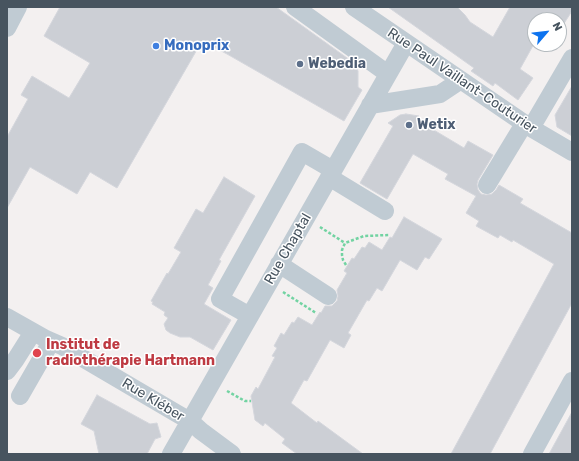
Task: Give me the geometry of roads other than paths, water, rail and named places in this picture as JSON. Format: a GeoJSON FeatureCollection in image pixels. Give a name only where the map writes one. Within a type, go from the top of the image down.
{"type":"FeatureCollection","features":[{"type":"Feature","properties":{"kind":"street"},"geometry":{"type":"LineString","coordinates":[[7,28],[18,7]]}},
{"type":"Feature","properties":{"kind":"street"},"geometry":{"type":"LineString","coordinates":[[295,7],[388,74]]}},
{"type":"Feature","properties":{"kind":"street","name":"Rue Paul Vaillant-Couturier"},"geometry":{"type":"LineString","coordinates":[[354,7],[528,126],[572,152]]}},
{"type":"Feature","properties":{"kind":"street","name":"Rue Chaptal"},"geometry":{"type":"LineString","coordinates":[[171,454],[406,43]]}},
{"type":"Feature","properties":{"kind":"street"},"geometry":{"type":"LineString","coordinates":[[487,185],[528,126],[572,58]]}},
{"type":"Feature","properties":{"kind":"street"},"geometry":{"type":"LineString","coordinates":[[370,105],[440,94],[461,80]]}},
{"type":"Feature","properties":{"kind":"street"},"geometry":{"type":"LineString","coordinates":[[250,316],[220,299],[302,152],[385,211]]}},
{"type":"Feature","properties":{"kind":"street"},"geometry":{"type":"LineString","coordinates":[[279,264],[328,296]]}},
{"type":"Feature","properties":{"kind":"street","name":"Rue Kléber"},"geometry":{"type":"LineString","coordinates":[[7,317],[43,338],[62,346],[190,421],[232,454]]}},
{"type":"Feature","properties":{"kind":"street"},"geometry":{"type":"LineString","coordinates":[[7,371],[16,359],[43,338]]}},
{"type":"Feature","properties":{"kind":"street"},"geometry":{"type":"LineString","coordinates":[[17,394],[43,338]]}},
{"type":"Feature","properties":{"kind":"street"},"geometry":{"type":"LineString","coordinates":[[532,454],[572,381]]}},
{"type":"Feature","properties":{"kind":"place","name":"Monoprix"},"geometry":{"type":"Point","coordinates":[156,46]}},
{"type":"Feature","properties":{"kind":"place","name":"Webedia"},"geometry":{"type":"Point","coordinates":[300,64]}},
{"type":"Feature","properties":{"kind":"place","name":"Wetix"},"geometry":{"type":"Point","coordinates":[409,125]}},
{"type":"Feature","properties":{"kind":"place","name":"Institut de radiothérapie Hartmann"},"geometry":{"type":"Point","coordinates":[37,353]}}]}
